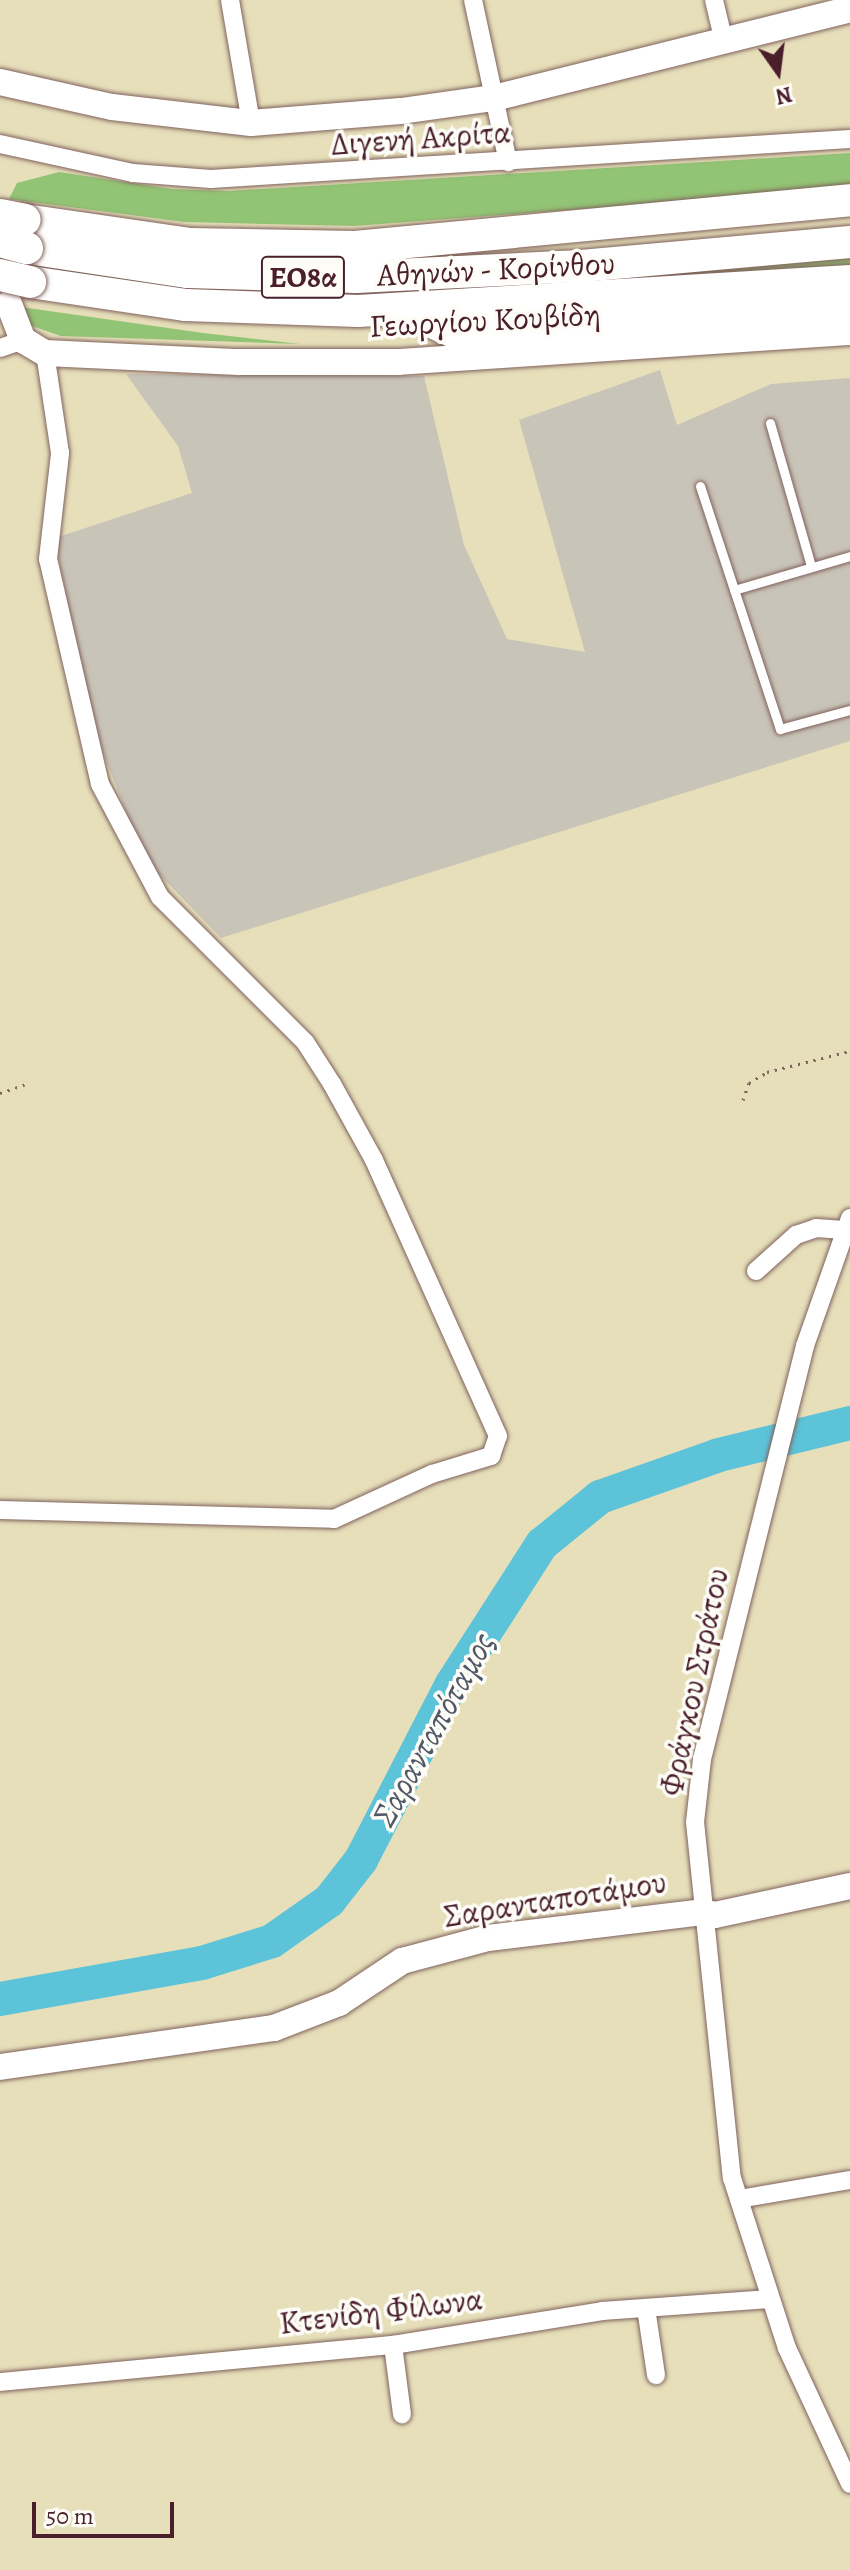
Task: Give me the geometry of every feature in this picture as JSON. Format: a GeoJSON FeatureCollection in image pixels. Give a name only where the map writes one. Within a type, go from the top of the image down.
{"type":"FeatureCollection","features":[{"type":"Feature","properties":{"kind":"highway"},"geometry":{"type":"LineString","coordinates":[[13,231],[190,244],[355,247],[850,200]]}},
{"type":"Feature","properties":{"kind":"highway","name":"Αθηνών - Κορίνθου"},"geometry":{"type":"LineString","coordinates":[[13,231],[188,272],[356,277],[581,266],[850,242]]}},
{"type":"Feature","properties":{"kind":"highway","name":"Αθηνών - Κορίνθου"},"geometry":{"type":"LineString","coordinates":[[13,287],[186,305],[402,309],[850,281]]}},
{"type":"Feature","properties":{"kind":"highway"},"geometry":{"type":"LineString","coordinates":[[402,309],[454,332],[850,308]]}},
{"type":"Feature","properties":{"kind":"street"},"geometry":{"type":"LineString","coordinates":[[230,0],[251,123]]}},
{"type":"Feature","properties":{"kind":"street"},"geometry":{"type":"LineString","coordinates":[[473,0],[508,162]]}},
{"type":"Feature","properties":{"kind":"street"},"geometry":{"type":"LineString","coordinates":[[714,0],[724,42]]}},
{"type":"Feature","properties":{"kind":"street"},"geometry":{"type":"LineString","coordinates":[[0,82],[112,107],[251,123],[401,111],[494,98],[850,9]]}},
{"type":"Feature","properties":{"kind":"street","name":"Διγενή Ακρίτα"},"geometry":{"type":"LineString","coordinates":[[0,144],[83,164],[184,179],[508,162],[850,139]]}},
{"type":"Feature","properties":{"kind":"street"},"geometry":{"type":"LineString","coordinates":[[0,1510],[334,1519],[432,1474],[491,1456],[498,1436],[374,1160],[332,1084],[305,1042],[160,897],[100,784],[48,559],[60,453],[22,347],[13,287]]}},
{"type":"Feature","properties":{"kind":"street","name":"Γεωργίου Κουβίδη"},"geometry":{"type":"LineString","coordinates":[[22,347],[398,362],[850,332]]}},
{"type":"Feature","properties":{"kind":"street"},"geometry":{"type":"LineString","coordinates":[[756,1271],[796,1235],[816,1228],[847,1224]]}},
{"type":"Feature","properties":{"kind":"street","name":"Φράγκου Στράτου"},"geometry":{"type":"LineString","coordinates":[[847,1224],[790,1407],[695,1790],[702,1912],[726,2148],[770,2299],[850,2484]]}},
{"type":"Feature","properties":{"kind":"street","name":"Σαρανταποτάμου"},"geometry":{"type":"LineString","coordinates":[[0,2067],[274,2028],[339,2003],[402,1961],[488,1938],[702,1912],[715,1915],[850,1886]]}},
{"type":"Feature","properties":{"kind":"street"},"geometry":{"type":"LineString","coordinates":[[739,2199],[850,2180]]}},
{"type":"Feature","properties":{"kind":"street","name":"Κτενίδη Φίλωνα"},"geometry":{"type":"LineString","coordinates":[[0,2382],[393,2345],[646,2308],[770,2299]]}},
{"type":"Feature","properties":{"kind":"street"},"geometry":{"type":"LineString","coordinates":[[646,2308],[656,2375]]}},
{"type":"Feature","properties":{"kind":"street"},"geometry":{"type":"LineString","coordinates":[[393,2345],[402,2414]]}},
{"type":"Feature","properties":{"kind":"lane"},"geometry":{"type":"LineString","coordinates":[[770,423],[811,566]]}},
{"type":"Feature","properties":{"kind":"lane"},"geometry":{"type":"LineString","coordinates":[[700,486],[780,729],[850,710]]}},
{"type":"Feature","properties":{"kind":"lane"},"geometry":{"type":"LineString","coordinates":[[734,590],[850,556]]}},
{"type":"Feature","properties":{"kind":"path"},"geometry":{"type":"LineString","coordinates":[[743,1100],[749,1083],[767,1072],[850,1051]]}},
{"type":"Feature","properties":{"kind":"path"},"geometry":{"type":"LineString","coordinates":[[0,1093],[26,1084]]}},
{"type":"Feature","properties":{"kind":"shaded area"},"geometry":{"type":"Polygon","coordinates":[[[660,370],[677,425],[771,384],[850,378],[850,741],[221,938],[156,871],[132,826],[97,738],[58,556],[58,537],[192,493],[178,446],[126,374],[424,376],[464,545],[507,639],[585,652],[519,420],[660,370]]]}},
{"type":"Feature","properties":{"kind":"green space"},"geometry":{"type":"Polygon","coordinates":[[[850,153],[850,189],[354,226],[184,222],[9,199],[17,183],[59,172],[172,189],[228,191],[850,153]]]}},
{"type":"Feature","properties":{"kind":"green space"},"geometry":{"type":"Polygon","coordinates":[[[0,256],[103,272],[850,258],[850,265],[473,289],[272,294],[102,278],[0,256]]]}},
{"type":"Feature","properties":{"kind":"green space"},"geometry":{"type":"Polygon","coordinates":[[[21,307],[300,344],[61,336],[29,325],[21,307]]]}},
{"type":"Feature","properties":{"kind":"waterway","name":"Σαρανταπόταμος"},"geometry":{"type":"LineString","coordinates":[[0,1999],[202,1963],[272,1941],[329,1901],[361,1860],[452,1684],[542,1544],[600,1497],[719,1455],[850,1423]]}}]}
